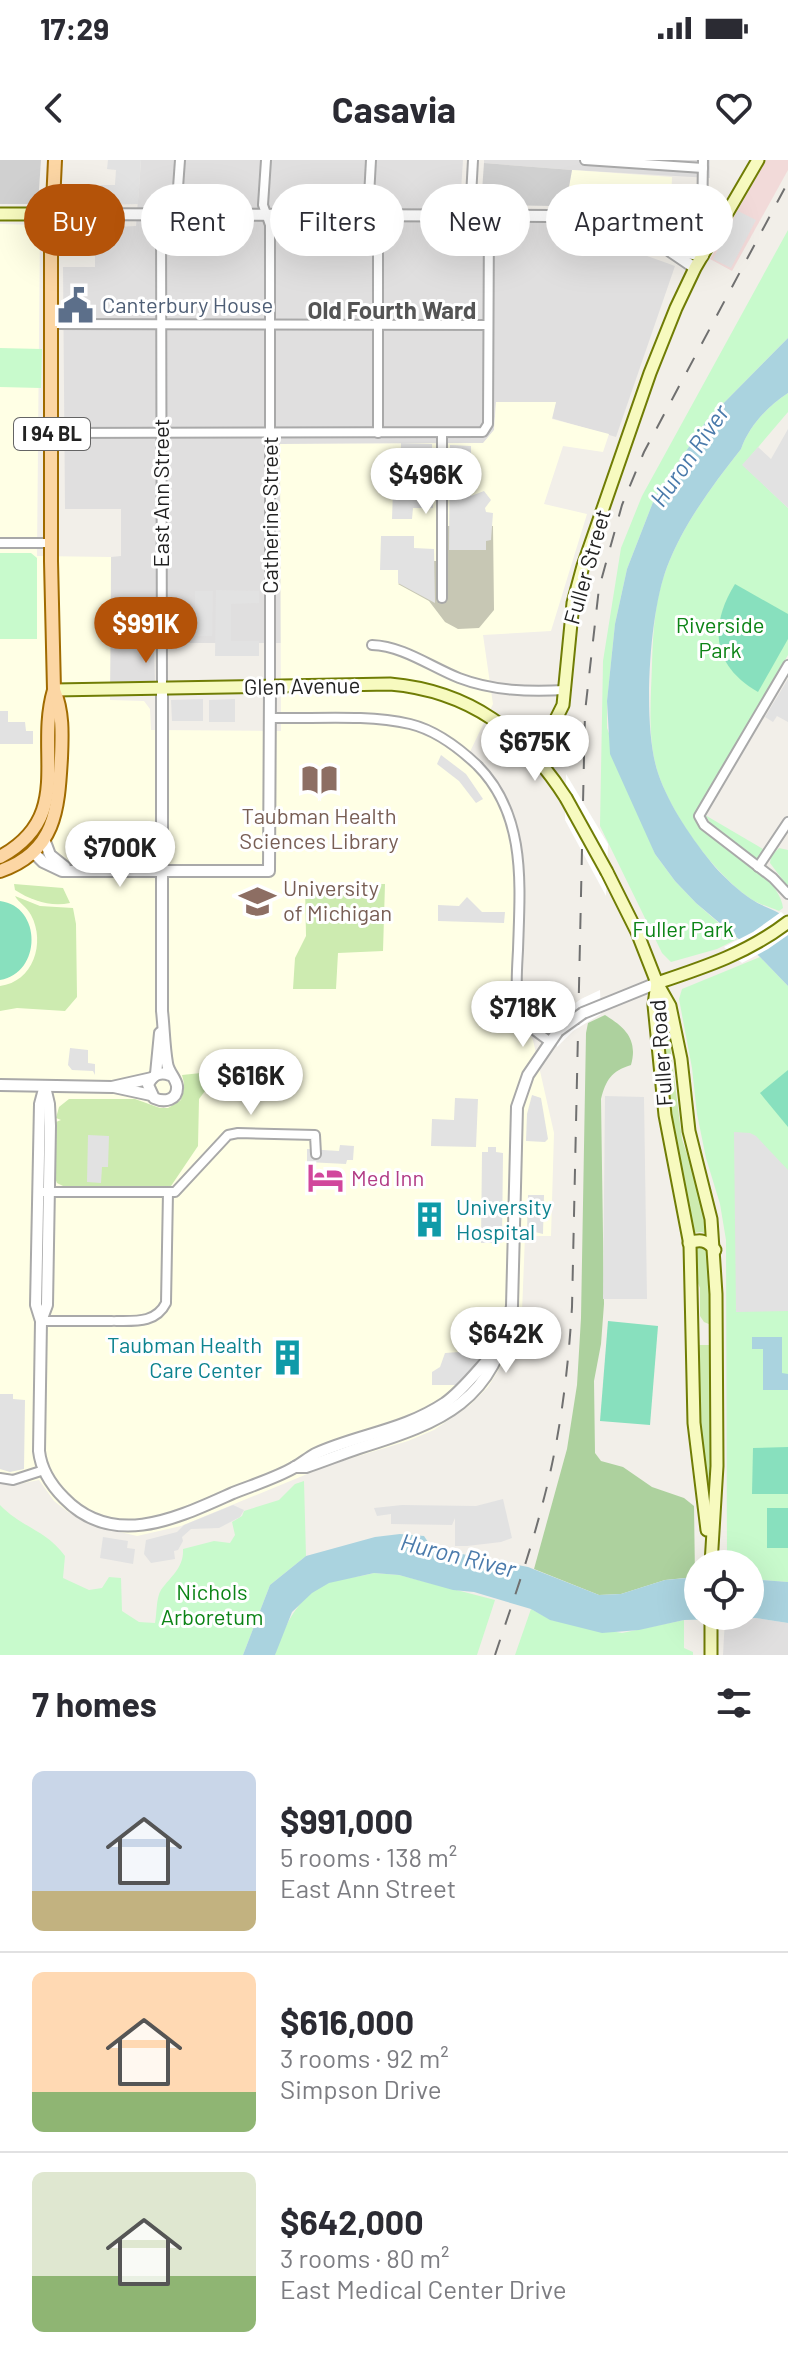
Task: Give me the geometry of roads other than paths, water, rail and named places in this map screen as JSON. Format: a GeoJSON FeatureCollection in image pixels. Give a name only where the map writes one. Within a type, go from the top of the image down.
{"type":"FeatureCollection","features":[{"type":"Feature","properties":{"kind":"main road","name":"I 94 BL"},"geometry":{"type":"LineString","coordinates":[[54,184],[55,160]]}},
{"type":"Feature","properties":{"kind":"main road","name":"Fuller Street"},"geometry":{"type":"LineString","coordinates":[[733,204],[758,160]]}},
{"type":"Feature","properties":{"kind":"main road"},"geometry":{"type":"LineString","coordinates":[[0,214],[24,214]]}},
{"type":"Feature","properties":{"kind":"main road","name":"I 94 BL"},"geometry":{"type":"LineString","coordinates":[[0,857],[39,835],[48,799],[48,708],[54,690],[52,256]]}},
{"type":"Feature","properties":{"kind":"main road","name":"Fuller Street"},"geometry":{"type":"LineString","coordinates":[[532,750],[556,719],[565,690],[573,603],[583,566],[658,352],[703,256]]}},
{"type":"Feature","properties":{"kind":"main road","name":"Glen Avenue"},"geometry":{"type":"LineString","coordinates":[[54,690],[390,684],[424,688],[483,713],[532,750]]}},
{"type":"Feature","properties":{"kind":"main road"},"geometry":{"type":"LineString","coordinates":[[532,750],[566,798],[607,872],[637,932],[657,983],[734,956],[756,945],[788,922]]}},
{"type":"Feature","properties":{"kind":"main road"},"geometry":{"type":"LineString","coordinates":[[0,871],[33,852],[30,846],[39,835]]}},
{"type":"Feature","properties":{"kind":"main road","name":"Fuller Road"},"geometry":{"type":"LineString","coordinates":[[657,983],[655,1009],[665,1115],[689,1243],[694,1423],[709,1550]]}},
{"type":"Feature","properties":{"kind":"main road","name":"Fuller Road"},"geometry":{"type":"LineString","coordinates":[[657,983],[670,1006],[689,1131],[711,1219],[715,1250],[717,1466],[712,1550]]}},
{"type":"Feature","properties":{"kind":"main road"},"geometry":{"type":"LineString","coordinates":[[689,1243],[705,1241],[715,1250]]}},
{"type":"Feature","properties":{"kind":"main road"},"geometry":{"type":"LineString","coordinates":[[692,1318],[706,1329],[716,1332]]}},
{"type":"Feature","properties":{"kind":"main road"},"geometry":{"type":"LineString","coordinates":[[711,1630],[711,1655]]}},
{"type":"Feature","properties":{"kind":"street"},"geometry":{"type":"LineString","coordinates":[[178,184],[180,160]]}},
{"type":"Feature","properties":{"kind":"street","name":"Catherine Street"},"geometry":{"type":"LineString","coordinates":[[161,872],[269,871],[270,225],[263,205],[266,160]]}},
{"type":"Feature","properties":{"kind":"street"},"geometry":{"type":"LineString","coordinates":[[371,160],[372,184]]}},
{"type":"Feature","properties":{"kind":"street"},"geometry":{"type":"LineString","coordinates":[[472,184],[473,160]]}},
{"type":"Feature","properties":{"kind":"street"},"geometry":{"type":"LineString","coordinates":[[585,160],[703,164],[702,184]]}},
{"type":"Feature","properties":{"kind":"street"},"geometry":{"type":"LineString","coordinates":[[254,215],[270,215]]}},
{"type":"Feature","properties":{"kind":"street","name":"East Ann Street"},"geometry":{"type":"LineString","coordinates":[[161,256],[162,1011],[170,1075]]}},
{"type":"Feature","properties":{"kind":"street"},"geometry":{"type":"LineString","coordinates":[[376,256],[380,325],[378,433]]}},
{"type":"Feature","properties":{"kind":"street"},"geometry":{"type":"LineString","coordinates":[[52,433],[442,434],[486,431],[489,256]]}},
{"type":"Feature","properties":{"kind":"street"},"geometry":{"type":"LineString","coordinates":[[677,256],[695,268]]}},
{"type":"Feature","properties":{"kind":"street"},"geometry":{"type":"LineString","coordinates":[[52,324],[488,325]]}},
{"type":"Feature","properties":{"kind":"street"},"geometry":{"type":"LineString","coordinates":[[442,434],[442,598]]}},
{"type":"Feature","properties":{"kind":"street"},"geometry":{"type":"LineString","coordinates":[[0,543],[51,543]]}},
{"type":"Feature","properties":{"kind":"street"},"geometry":{"type":"LineString","coordinates":[[372,645],[388,645],[460,679],[486,686],[506,690],[565,690]]}},
{"type":"Feature","properties":{"kind":"street"},"geometry":{"type":"LineString","coordinates":[[788,665],[699,816],[704,825],[788,894]]}},
{"type":"Feature","properties":{"kind":"street"},"geometry":{"type":"LineString","coordinates":[[270,718],[379,719],[414,725],[447,741],[487,776],[511,818],[517,844],[519,1007],[525,1021],[549,1041]]}},
{"type":"Feature","properties":{"kind":"street"},"geometry":{"type":"LineString","coordinates":[[758,867],[788,822]]}},
{"type":"Feature","properties":{"kind":"street"},"geometry":{"type":"LineString","coordinates":[[39,835],[55,861],[79,871]]}},
{"type":"Feature","properties":{"kind":"street"},"geometry":{"type":"LineString","coordinates":[[778,838],[788,845]]}},
{"type":"Feature","properties":{"kind":"street"},"geometry":{"type":"LineString","coordinates":[[33,852],[53,867],[79,871],[161,872]]}},
{"type":"Feature","properties":{"kind":"street"},"geometry":{"type":"LineString","coordinates":[[45,1087],[40,1104],[43,1192],[36,1305],[41,1321],[38,1442],[44,1470],[53,1486],[78,1511],[124,1526],[156,1523],[295,1467],[329,1448],[391,1430],[422,1417],[456,1395],[500,1347],[509,1321],[514,1288],[517,1107],[525,1081],[558,1031],[601,1004],[657,983]]}},
{"type":"Feature","properties":{"kind":"street","name":"East Ann Street"},"geometry":{"type":"LineString","coordinates":[[154,1076],[162,1011]]}},
{"type":"Feature","properties":{"kind":"street"},"geometry":{"type":"LineString","coordinates":[[0,1085],[112,1087],[151,1095],[161,1101],[173,1097],[177,1086],[170,1075],[112,1087]]}},
{"type":"Feature","properties":{"kind":"street"},"geometry":{"type":"LineString","coordinates":[[151,1095],[148,1085],[154,1076]]}},
{"type":"Feature","properties":{"kind":"street"},"geometry":{"type":"LineString","coordinates":[[43,1192],[168,1192],[180,1189],[228,1135],[238,1133],[315,1135],[316,1154]]}},
{"type":"Feature","properties":{"kind":"street"},"geometry":{"type":"LineString","coordinates":[[41,1321],[147,1320],[164,1309],[168,1192]]}},
{"type":"Feature","properties":{"kind":"street"},"geometry":{"type":"LineString","coordinates":[[0,1478],[13,1480],[44,1470]]}},
{"type":"Feature","properties":{"kind":"water","name":"Huron River"},"geometry":{"type":"Polygon","coordinates":[[[788,338],[788,393],[766,410],[754,425],[741,449],[690,520],[667,567],[652,640],[649,700],[653,753],[658,773],[682,822],[728,880],[751,899],[788,920],[788,986],[760,957],[696,903],[655,854],[610,754],[607,701],[615,624],[627,569],[655,497],[707,420],[788,338]]]}},
{"type":"Feature","properties":{"kind":"water"},"geometry":{"type":"Polygon","coordinates":[[[752,1337],[782,1337],[782,1373],[788,1374],[788,1390],[763,1390],[763,1349],[752,1349],[752,1337]]]}},
{"type":"Feature","properties":{"kind":"water","name":"Huron River"},"geometry":{"type":"Polygon","coordinates":[[[400,1534],[424,1536],[432,1548],[528,1567],[599,1595],[621,1594],[665,1580],[684,1578],[684,1620],[639,1630],[602,1633],[550,1620],[531,1609],[474,1592],[453,1590],[399,1575],[374,1573],[329,1583],[312,1593],[292,1612],[275,1655],[243,1655],[270,1585],[306,1556],[375,1537],[400,1534]]]}},
{"type":"Feature","properties":{"kind":"water","name":"Huron River"},"geometry":{"type":"Polygon","coordinates":[[[764,1580],[788,1582],[788,1623],[764,1619],[764,1580]]]}},
{"type":"Feature","properties":{"kind":"railway"},"geometry":{"type":"LineString","coordinates":[[495,1655],[527,1560],[549,1478],[559,1430],[568,1356],[572,1307],[585,712],[599,588],[622,505],[644,452],[788,182]]}},
{"type":"Feature","properties":{"kind":"place","name":"Canterbury House"},"geometry":{"type":"Point","coordinates":[76,305]}},
{"type":"Feature","properties":{"kind":"place","name":"Taubman Health Sciences Library"},"geometry":{"type":"Point","coordinates":[319,780]}},
{"type":"Feature","properties":{"kind":"place","name":"University of Michigan"},"geometry":{"type":"Point","coordinates":[257,901]}},
{"type":"Feature","properties":{"kind":"place","name":"Med Inn"},"geometry":{"type":"Point","coordinates":[325,1178]}},
{"type":"Feature","properties":{"kind":"place","name":"University Hospital"},"geometry":{"type":"Point","coordinates":[430,1220]}},
{"type":"Feature","properties":{"kind":"place","name":"Taubman Health Care Center"},"geometry":{"type":"Point","coordinates":[288,1358]}},
{"type":"Feature","properties":{"kind":"district","name":"Old Fourth Ward"},"geometry":{"type":"Point","coordinates":[392,311]}},
{"type":"Feature","properties":{"kind":"park label","name":"Riverside Park"},"geometry":{"type":"Point","coordinates":[720,638]}},
{"type":"Feature","properties":{"kind":"park label","name":"Fuller Park"},"geometry":{"type":"Point","coordinates":[683,929]}},
{"type":"Feature","properties":{"kind":"park label","name":"Nichols Arboretum"},"geometry":{"type":"Point","coordinates":[212,1604]}}]}
